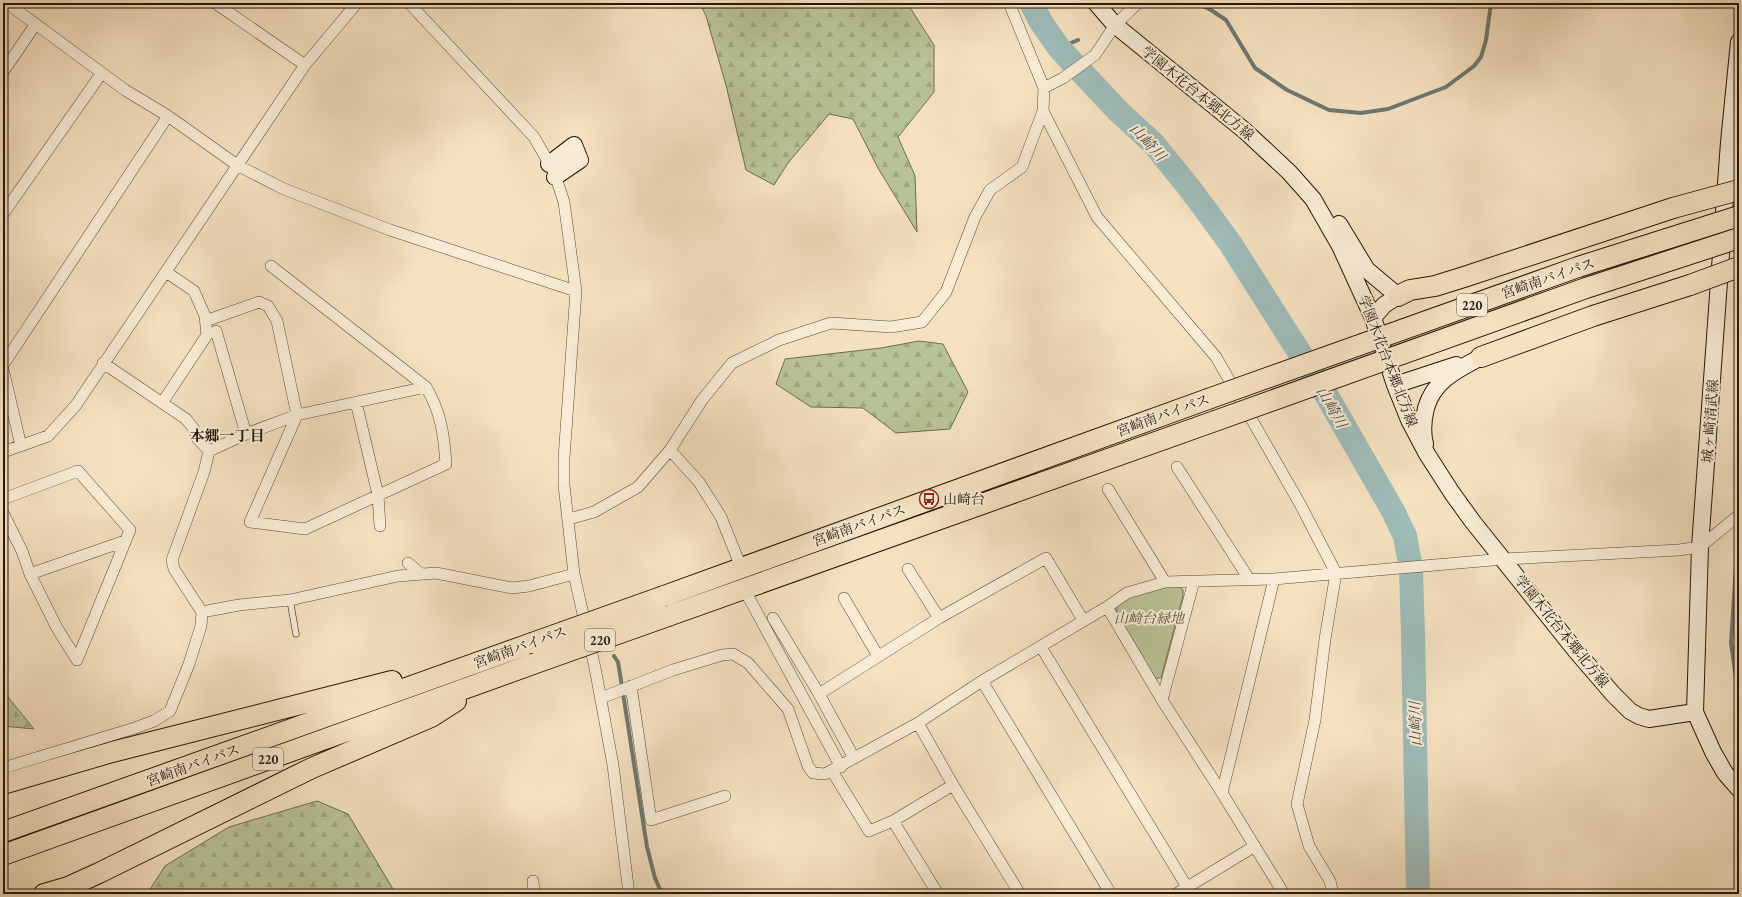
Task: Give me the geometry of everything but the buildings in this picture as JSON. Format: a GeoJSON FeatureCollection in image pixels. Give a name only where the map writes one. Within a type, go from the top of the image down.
{"type":"FeatureCollection","features":[{"type":"Feature","properties":{"kind":"highway"},"geometry":{"type":"LineString","coordinates":[[1398,296],[1410,290],[1435,286],[1464,277],[1673,208],[1739,190]]}},
{"type":"Feature","properties":{"kind":"highway","name":"宮崎南バイパス"},"geometry":{"type":"LineString","coordinates":[[3,832],[489,659],[740,567],[1578,267],[1739,216]]}},
{"type":"Feature","properties":{"kind":"highway","name":"宮崎南バイパス"},"geometry":{"type":"LineString","coordinates":[[3,854],[1586,288],[1739,238]]}},
{"type":"Feature","properties":{"kind":"highway"},"geometry":{"type":"LineString","coordinates":[[1481,357],[1593,316],[1690,285],[1739,267]]}},
{"type":"Feature","properties":{"kind":"highway"},"geometry":{"type":"LineString","coordinates":[[3,784],[104,754],[378,685],[442,666],[489,659]]}},
{"type":"Feature","properties":{"kind":"highway"},"geometry":{"type":"LineString","coordinates":[[44,894],[99,873],[312,768],[431,717],[494,679]]}},
{"type":"Feature","properties":{"kind":"main road","name":"学園木花台本郷北方線"},"geometry":{"type":"LineString","coordinates":[[1096,3],[1115,25],[1245,131],[1289,172],[1313,199],[1340,246],[1372,318],[1395,385],[1409,420],[1427,454],[1452,493],[1576,651],[1630,711],[1639,716],[1649,719],[1695,712]]}},
{"type":"Feature","properties":{"kind":"main road","name":"城ヶ崎清武線"},"geometry":{"type":"LineString","coordinates":[[1739,42],[1729,142],[1700,547],[1695,712],[1713,752],[1725,773],[1739,789]]}},
{"type":"Feature","properties":{"kind":"main road"},"geometry":{"type":"LineString","coordinates":[[1313,199],[1330,210],[1367,270],[1398,296],[1384,305],[1372,318]]}},
{"type":"Feature","properties":{"kind":"main road"},"geometry":{"type":"LineString","coordinates":[[1395,385],[1481,357]]}},
{"type":"Feature","properties":{"kind":"main road"},"geometry":{"type":"LineString","coordinates":[[1427,454],[1422,432],[1424,414],[1429,398],[1437,385],[1452,372],[1481,357]]}},
{"type":"Feature","properties":{"kind":"street"},"geometry":{"type":"LineString","coordinates":[[7,3],[101,74],[168,116],[237,165],[284,189],[390,230],[576,291]]}},
{"type":"Feature","properties":{"kind":"street"},"geometry":{"type":"LineString","coordinates":[[215,3],[305,65]]}},
{"type":"Feature","properties":{"kind":"street"},"geometry":{"type":"LineString","coordinates":[[3,452],[48,436],[76,405],[305,65],[357,3]]}},
{"type":"Feature","properties":{"kind":"street"},"geometry":{"type":"LineString","coordinates":[[409,3],[534,137],[552,170],[564,202],[576,291],[564,458],[564,485],[574,574],[601,698],[613,765],[628,894]]}},
{"type":"Feature","properties":{"kind":"street"},"geometry":{"type":"LineString","coordinates":[[569,519],[594,512],[638,486],[670,450],[702,400],[732,363],[779,340],[831,323],[891,327],[922,322],[946,292],[975,217],[990,190],[1022,168],[1043,111],[1044,88],[1009,3]]}},
{"type":"Feature","properties":{"kind":"street"},"geometry":{"type":"LineString","coordinates":[[1044,88],[1063,78],[1095,55],[1115,25],[1138,3]]}},
{"type":"Feature","properties":{"kind":"street"},"geometry":{"type":"LineString","coordinates":[[3,72],[35,25]]}},
{"type":"Feature","properties":{"kind":"street"},"geometry":{"type":"LineString","coordinates":[[3,214],[101,74]]}},
{"type":"Feature","properties":{"kind":"street"},"geometry":{"type":"LineString","coordinates":[[1043,111],[1097,217],[1216,357],[1300,504],[1336,573],[1325,639],[1315,720],[1297,804],[1309,846],[1330,881],[1333,894]]}},
{"type":"Feature","properties":{"kind":"street"},"geometry":{"type":"LineString","coordinates":[[3,365],[168,116]]}},
{"type":"Feature","properties":{"kind":"street"},"geometry":{"type":"LineString","coordinates":[[1729,142],[1739,155]]}},
{"type":"Feature","properties":{"kind":"street"},"geometry":{"type":"LineString","coordinates":[[211,319],[259,302],[268,306],[277,321],[297,415],[250,522],[305,529],[446,464],[444,433],[432,396],[426,387],[270,266]]}},
{"type":"Feature","properties":{"kind":"street"},"geometry":{"type":"LineString","coordinates":[[162,403],[207,335],[206,316],[194,291],[166,272]]}},
{"type":"Feature","properties":{"kind":"street"},"geometry":{"type":"LineString","coordinates":[[216,331],[246,434]]}},
{"type":"Feature","properties":{"kind":"street"},"geometry":{"type":"LineString","coordinates":[[104,363],[186,419],[194,429],[197,438],[209,451]]}},
{"type":"Feature","properties":{"kind":"street"},"geometry":{"type":"LineString","coordinates":[[3,369],[21,446]]}},
{"type":"Feature","properties":{"kind":"street"},"geometry":{"type":"LineString","coordinates":[[209,451],[246,434],[297,415],[426,387]]}},
{"type":"Feature","properties":{"kind":"street"},"geometry":{"type":"LineString","coordinates":[[356,402],[378,495],[380,526]]}},
{"type":"Feature","properties":{"kind":"street"},"geometry":{"type":"LineString","coordinates":[[670,450],[699,482],[722,518],[740,567]]}},
{"type":"Feature","properties":{"kind":"street"},"geometry":{"type":"LineString","coordinates":[[3,768],[135,728],[154,721],[170,711],[189,664],[201,626],[202,612],[174,569],[172,560],[204,472],[209,451]]}},
{"type":"Feature","properties":{"kind":"street"},"geometry":{"type":"LineString","coordinates":[[1177,467],[1250,579]]}},
{"type":"Feature","properties":{"kind":"street"},"geometry":{"type":"LineString","coordinates":[[3,499],[78,471],[130,530],[77,660],[57,628],[30,574],[22,551],[3,513]]}},
{"type":"Feature","properties":{"kind":"street"},"geometry":{"type":"LineString","coordinates":[[1108,490],[1165,582]]}},
{"type":"Feature","properties":{"kind":"street"},"geometry":{"type":"LineString","coordinates":[[601,698],[673,670],[722,655],[733,654],[748,663],[783,701],[791,716],[808,766],[813,773],[825,774],[918,723],[982,681],[1107,607],[1127,593],[1165,582],[1274,579],[1504,559],[1679,550],[1700,547],[1737,519]]}},
{"type":"Feature","properties":{"kind":"street"},"geometry":{"type":"LineString","coordinates":[[30,574],[125,541]]}},
{"type":"Feature","properties":{"kind":"street"},"geometry":{"type":"LineString","coordinates":[[819,694],[939,618],[1046,558],[1083,620]]}},
{"type":"Feature","properties":{"kind":"street"},"geometry":{"type":"LineString","coordinates":[[408,563],[421,574]]}},
{"type":"Feature","properties":{"kind":"street"},"geometry":{"type":"LineString","coordinates":[[908,569],[939,618]]}},
{"type":"Feature","properties":{"kind":"street"},"geometry":{"type":"LineString","coordinates":[[202,612],[239,605],[290,600],[398,576],[436,573],[512,588],[529,586],[574,574]]}},
{"type":"Feature","properties":{"kind":"street"},"geometry":{"type":"LineString","coordinates":[[1222,793],[1274,579]]}},
{"type":"Feature","properties":{"kind":"street"},"geometry":{"type":"LineString","coordinates":[[1162,700],[1194,581]]}},
{"type":"Feature","properties":{"kind":"street"},"geometry":{"type":"LineString","coordinates":[[744,589],[869,831],[892,821],[953,785]]}},
{"type":"Feature","properties":{"kind":"street"},"geometry":{"type":"LineString","coordinates":[[844,598],[878,656]]}},
{"type":"Feature","properties":{"kind":"street"},"geometry":{"type":"LineString","coordinates":[[1107,607],[1162,700],[1222,793],[1284,894]]}},
{"type":"Feature","properties":{"kind":"street"},"geometry":{"type":"LineString","coordinates":[[773,618],[819,694],[854,758]]}},
{"type":"Feature","properties":{"kind":"street"},"geometry":{"type":"LineString","coordinates":[[1041,647],[1187,887]]}},
{"type":"Feature","properties":{"kind":"street"},"geometry":{"type":"LineString","coordinates":[[982,681],[1111,894]]}},
{"type":"Feature","properties":{"kind":"street"},"geometry":{"type":"LineString","coordinates":[[631,686],[651,820],[725,796]]}},
{"type":"Feature","properties":{"kind":"street"},"geometry":{"type":"LineString","coordinates":[[918,723],[953,785],[1020,894]]}},
{"type":"Feature","properties":{"kind":"street"},"geometry":{"type":"LineString","coordinates":[[892,821],[938,894]]}},
{"type":"Feature","properties":{"kind":"street"},"geometry":{"type":"LineString","coordinates":[[1176,894],[1255,846]]}},
{"type":"Feature","properties":{"kind":"street"},"geometry":{"type":"LineString","coordinates":[[533,881],[534,894]]}},
{"type":"Feature","properties":{"kind":"lane"},"geometry":{"type":"LineString","coordinates":[[290,600],[296,634]]}},
{"type":"Feature","properties":{"kind":"green space"},"geometry":{"type":"Polygon","coordinates":[[[700,3],[907,3],[934,45],[934,92],[898,137],[915,176],[917,232],[878,168],[853,119],[829,114],[788,163],[774,185],[746,170],[726,85],[706,16],[700,3]]]}},
{"type":"Feature","properties":{"kind":"green space"},"geometry":{"type":"Polygon","coordinates":[[[919,341],[943,344],[968,392],[950,429],[896,433],[863,408],[811,407],[776,384],[785,359],[881,348],[919,341]]]}},
{"type":"Feature","properties":{"kind":"green space","name":"山崎台緑地"},"geometry":{"type":"Polygon","coordinates":[[[1177,585],[1183,590],[1183,596],[1161,678],[1154,678],[1116,614],[1118,602],[1143,591],[1177,585]]]}},
{"type":"Feature","properties":{"kind":"green space"},"geometry":{"type":"Polygon","coordinates":[[[3,691],[34,729],[3,726],[3,691]]]}},
{"type":"Feature","properties":{"kind":"green space"},"geometry":{"type":"Polygon","coordinates":[[[317,801],[348,814],[396,894],[147,894],[165,866],[229,827],[317,801]]]}},
{"type":"Feature","properties":{"kind":"waterway","name":"山崎川"},"geometry":{"type":"LineString","coordinates":[[1031,3],[1041,22],[1059,48],[1119,112],[1153,143],[1191,190],[1230,243],[1327,396],[1393,511],[1405,536],[1411,569],[1418,894]]}},
{"type":"Feature","properties":{"kind":"waterway"},"geometry":{"type":"LineString","coordinates":[[1197,3],[1226,20],[1255,68],[1287,90],[1329,110],[1361,113],[1388,109],[1446,87],[1474,66],[1481,57],[1486,40],[1491,3]]}},
{"type":"Feature","properties":{"kind":"waterway"},"geometry":{"type":"LineString","coordinates":[[1059,48],[1078,40]]}},
{"type":"Feature","properties":{"kind":"waterway"},"geometry":{"type":"LineString","coordinates":[[1739,547],[1737,551],[1731,643],[1739,700]]}},
{"type":"Feature","properties":{"kind":"waterway"},"geometry":{"type":"LineString","coordinates":[[614,656],[618,662],[647,847],[655,878],[662,894]]}},
{"type":"Feature","properties":{"kind":"place","name":"山崎台"},"geometry":{"type":"Point","coordinates":[929,499]}},
{"type":"Feature","properties":{"kind":"district","name":"本郷一丁目"},"geometry":{"type":"Point","coordinates":[227,435]}}]}
